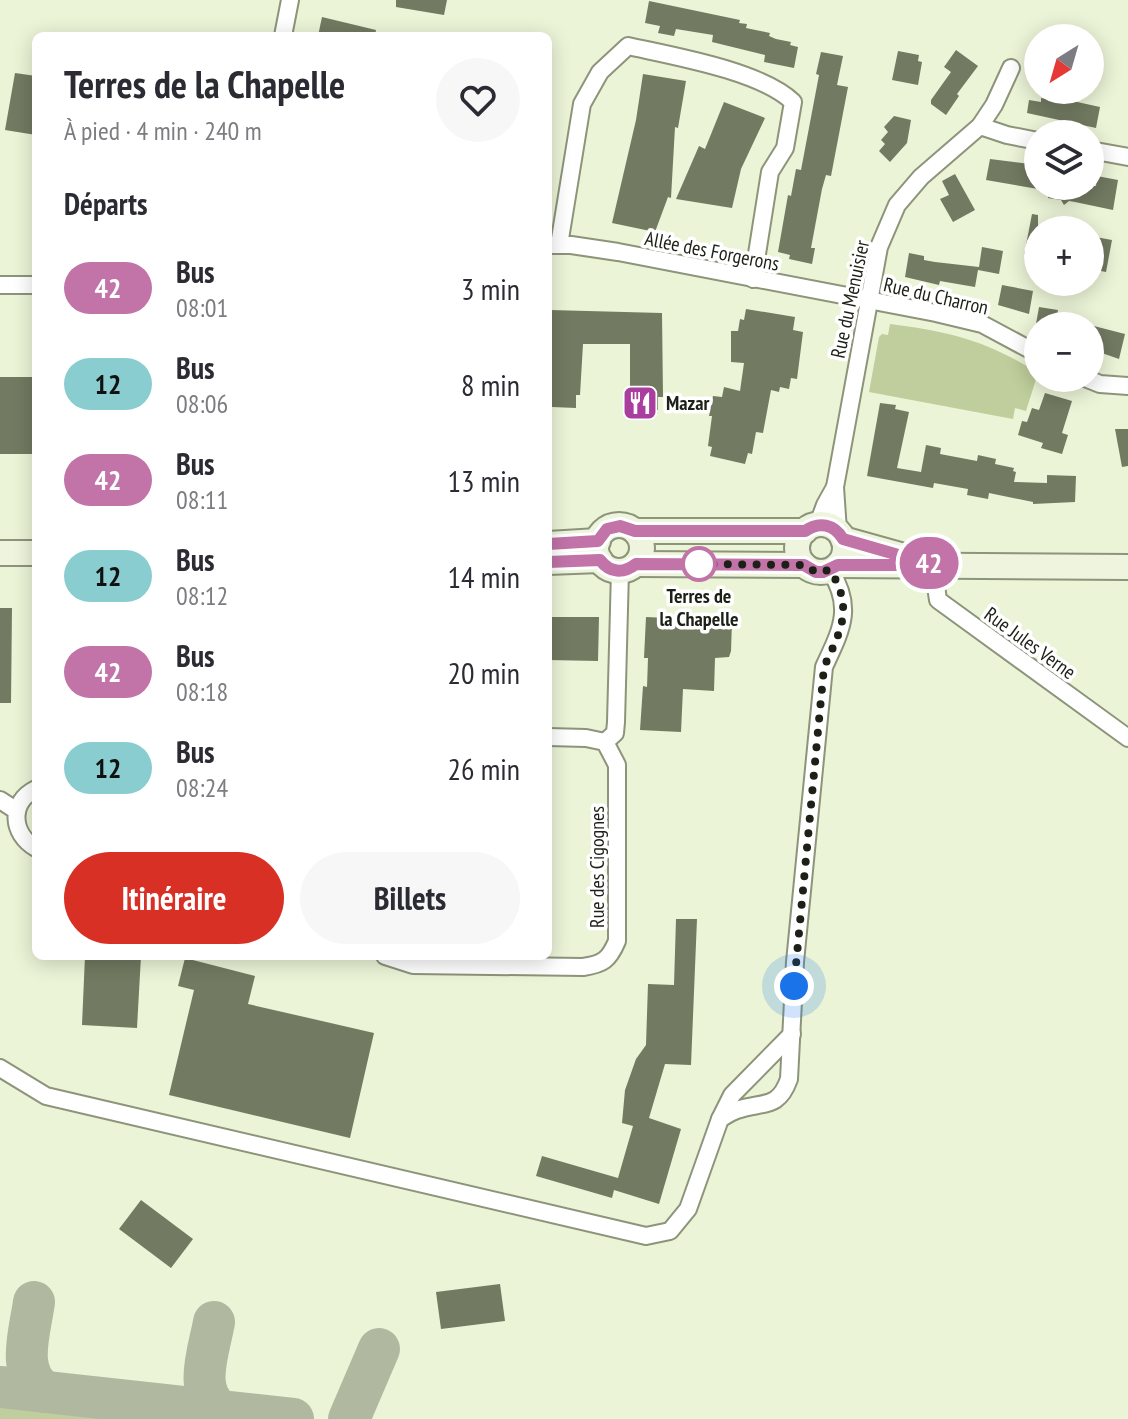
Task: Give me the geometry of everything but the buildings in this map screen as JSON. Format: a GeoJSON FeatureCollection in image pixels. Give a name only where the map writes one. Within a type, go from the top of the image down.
{"type":"FeatureCollection","features":[{"type":"Feature","properties":{"kind":"main road"},"geometry":{"type":"LineString","coordinates":[[552,545],[613,559],[642,551],[635,531],[629,527],[607,529],[613,559]]}},
{"type":"Feature","properties":{"kind":"main road"},"geometry":{"type":"LineString","coordinates":[[635,531],[826,531],[933,565]]}},
{"type":"Feature","properties":{"kind":"main road"},"geometry":{"type":"LineString","coordinates":[[804,565],[797,551],[800,537],[826,531]]}},
{"type":"Feature","properties":{"kind":"main road"},"geometry":{"type":"LineString","coordinates":[[826,531],[845,553],[834,568]]}},
{"type":"Feature","properties":{"kind":"main road"},"geometry":{"type":"LineString","coordinates":[[0,553],[32,553]]}},
{"type":"Feature","properties":{"kind":"main road"},"geometry":{"type":"LineString","coordinates":[[552,562],[613,559],[804,565],[816,572],[834,568],[933,565],[1128,567]]}},
{"type":"Feature","properties":{"kind":"street"},"geometry":{"type":"LineString","coordinates":[[284,32],[290,0]]}},
{"type":"Feature","properties":{"kind":"street"},"geometry":{"type":"LineString","coordinates":[[553,245],[582,104],[600,72],[628,46],[708,63],[781,90],[793,102],[785,148],[770,172],[753,279]]}},
{"type":"Feature","properties":{"kind":"street","name":"Rue du Menuisier"},"geometry":{"type":"LineString","coordinates":[[826,531],[879,247],[897,205],[921,177],[980,126],[994,105],[1011,68]]}},
{"type":"Feature","properties":{"kind":"street"},"geometry":{"type":"LineString","coordinates":[[980,126],[1024,138]]}},
{"type":"Feature","properties":{"kind":"street"},"geometry":{"type":"LineString","coordinates":[[1104,153],[1128,157]]}},
{"type":"Feature","properties":{"kind":"street","name":"Allée des Forgerons"},"geometry":{"type":"LineString","coordinates":[[553,245],[618,252],[868,301]]}},
{"type":"Feature","properties":{"kind":"street"},"geometry":{"type":"LineString","coordinates":[[0,285],[32,285]]}},
{"type":"Feature","properties":{"kind":"street","name":"Rue du Charron"},"geometry":{"type":"LineString","coordinates":[[868,301],[982,324],[1024,346]]}},
{"type":"Feature","properties":{"kind":"street"},"geometry":{"type":"LineString","coordinates":[[1104,384],[1128,386]]}},
{"type":"Feature","properties":{"kind":"street"},"geometry":{"type":"LineString","coordinates":[[552,737],[605,742],[615,733],[613,559]]}},
{"type":"Feature","properties":{"kind":"street","name":"Rue Jules Verne"},"geometry":{"type":"LineString","coordinates":[[933,565],[938,600],[1128,738]]}},
{"type":"Feature","properties":{"kind":"street"},"geometry":{"type":"LineString","coordinates":[[720,1119],[738,1110],[773,1102],[784,1093],[789,1079],[795,962],[824,667],[840,633],[844,604],[834,568]]}},
{"type":"Feature","properties":{"kind":"street","name":"Rue des Cigognes"},"geometry":{"type":"LineString","coordinates":[[397,960],[413,965],[583,967],[602,964],[611,956],[617,941],[617,765],[605,742]]}},
{"type":"Feature","properties":{"kind":"street"},"geometry":{"type":"LineString","coordinates":[[32,792],[21,800],[17,811],[17,828],[32,846]]}},
{"type":"Feature","properties":{"kind":"street"},"geometry":{"type":"LineString","coordinates":[[0,800],[17,811]]}},
{"type":"Feature","properties":{"kind":"street"},"geometry":{"type":"LineString","coordinates":[[0,1068],[46,1096],[646,1236],[670,1231],[688,1209],[720,1119],[732,1095],[792,1034]]}},
{"type":"Feature","properties":{"kind":"green space"},"geometry":{"type":"Polygon","coordinates":[[[890,324],[931,330],[984,345],[1020,362],[1024,364],[1024,392],[1032,392],[1026,411],[1015,408],[1013,419],[869,392],[879,337],[888,335],[890,324]]]}},
{"type":"Feature","properties":{"kind":"green space"},"geometry":{"type":"Polygon","coordinates":[[[0,1401],[152,1419],[0,1419],[0,1401]]]}},
{"type":"Feature","properties":{"kind":"taxiway"},"geometry":{"type":"LineString","coordinates":[[34,1302],[27,1363],[36,1384],[45,1392]]}},
{"type":"Feature","properties":{"kind":"taxiway"},"geometry":{"type":"LineString","coordinates":[[214,1322],[206,1358],[205,1382],[212,1403],[221,1411]]}},
{"type":"Feature","properties":{"kind":"taxiway"},"geometry":{"type":"LineString","coordinates":[[349,1419],[379,1349]]}},
{"type":"Feature","properties":{"kind":"taxiway"},"geometry":{"type":"LineString","coordinates":[[0,1387],[293,1419]]}},
{"type":"Feature","properties":{"kind":"bus line","name":"42"},"geometry":{"type":"LineString","coordinates":[[552,544],[598,541],[607,529],[614,526],[629,527],[635,531],[805,531],[818,524],[832,527],[843,539],[933,565],[838,565],[816,572],[804,565],[636,564],[620,571],[608,568],[600,560],[552,562]]}},
{"type":"Feature","properties":{"kind":"place","name":"Mazar"},"geometry":{"type":"Point","coordinates":[640,403]}},
{"type":"Feature","properties":{"kind":"place","name":"Terres de la Chapelle"},"geometry":{"type":"Point","coordinates":[699,564]}},
{"type":"Feature","properties":{"kind":"route"},"geometry":{"type":"LineString","coordinates":[[699,564],[804,565],[816,572],[830,570],[842,588],[844,604],[840,633],[824,667],[794,986]]}}]}
